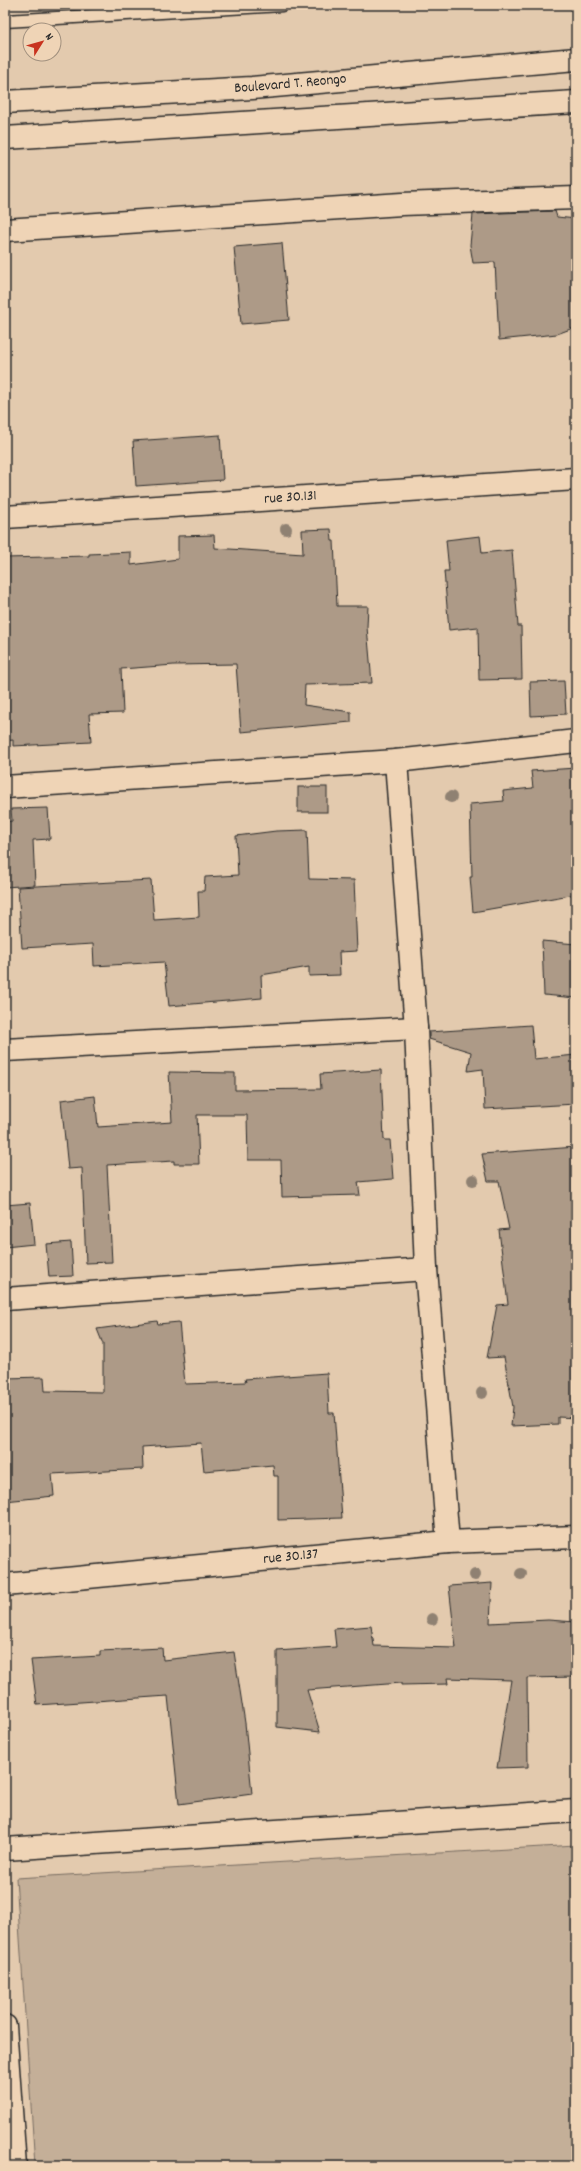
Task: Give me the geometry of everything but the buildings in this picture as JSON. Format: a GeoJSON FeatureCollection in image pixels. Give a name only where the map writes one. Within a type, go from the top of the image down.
{"type":"FeatureCollection","features":[{"type":"Feature","properties":{"kind":"street","name":"Boulevard T. Reongo"},"geometry":{"type":"LineString","coordinates":[[5,102],[252,88],[576,59]]}},
{"type":"Feature","properties":{"kind":"street"},"geometry":{"type":"LineString","coordinates":[[5,138],[576,102]]}},
{"type":"Feature","properties":{"kind":"street"},"geometry":{"type":"LineString","coordinates":[[5,230],[402,204],[576,198]]}},
{"type":"Feature","properties":{"kind":"street","name":"rue 30.131"},"geometry":{"type":"LineString","coordinates":[[5,517],[576,479]]}},
{"type":"Feature","properties":{"kind":"street"},"geometry":{"type":"LineString","coordinates":[[5,787],[396,761],[576,740]]}},
{"type":"Feature","properties":{"kind":"street"},"geometry":{"type":"LineString","coordinates":[[396,761],[416,1028],[426,1269],[448,1542]]}},
{"type":"Feature","properties":{"kind":"street"},"geometry":{"type":"LineString","coordinates":[[5,1050],[416,1028]]}},
{"type":"Feature","properties":{"kind":"street"},"geometry":{"type":"LineString","coordinates":[[5,1299],[426,1269]]}},
{"type":"Feature","properties":{"kind":"street","name":"rue 30.137"},"geometry":{"type":"LineString","coordinates":[[5,1585],[448,1542],[576,1537]]}},
{"type":"Feature","properties":{"kind":"street"},"geometry":{"type":"LineString","coordinates":[[5,1849],[576,1812]]}},
{"type":"Feature","properties":{"kind":"street"},"geometry":{"type":"LineString","coordinates":[[5,2026],[15,2166]]}},
{"type":"Feature","properties":{"kind":"lane"},"geometry":{"type":"LineString","coordinates":[[5,21],[282,5]]}},
{"type":"Feature","properties":{"kind":"shaded area"},"geometry":{"type":"Polygon","coordinates":[[[576,1845],[576,2166],[35,2166],[16,1878],[576,1845]]]}}]}
